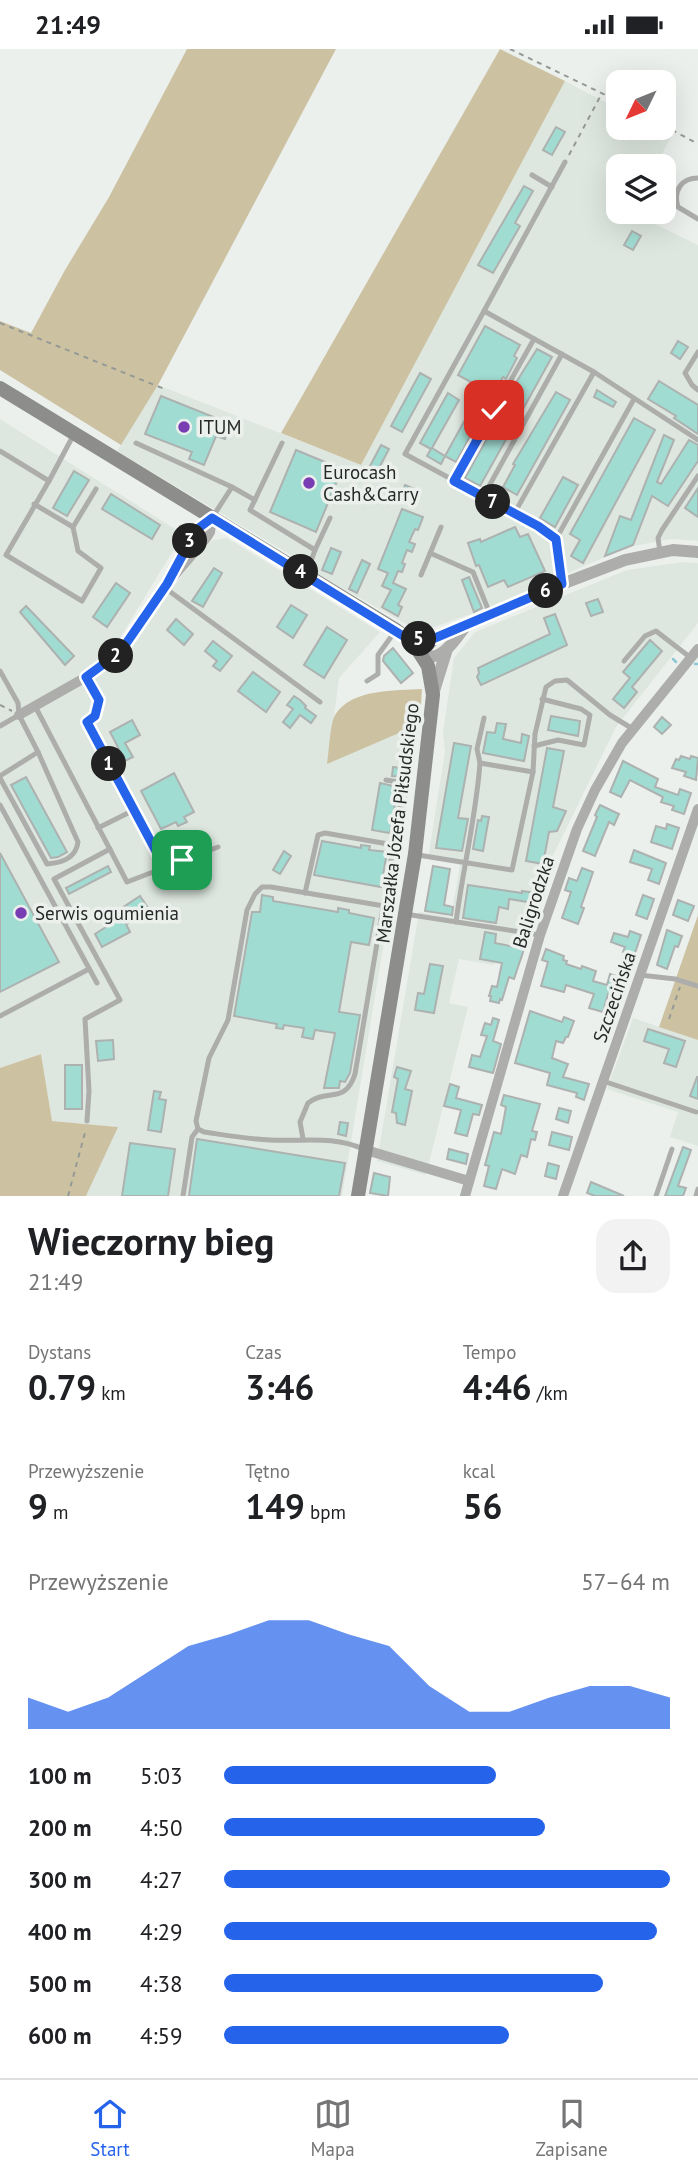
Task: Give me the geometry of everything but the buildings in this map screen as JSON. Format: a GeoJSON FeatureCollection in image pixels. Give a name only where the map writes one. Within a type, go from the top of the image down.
{"type":"FeatureCollection","features":[{"type":"Feature","properties":{"kind":"main road","name":"Marszałka Józefa Piłsudskiego"},"geometry":{"type":"LineString","coordinates":[[0,388],[402,635],[423,657],[431,673],[433,695],[415,854],[358,1196]]}},
{"type":"Feature","properties":{"kind":"street"},"geometry":{"type":"LineString","coordinates":[[19,715],[86,677],[121,651],[166,586],[196,530],[216,520]]}},
{"type":"Feature","properties":{"kind":"street"},"geometry":{"type":"LineString","coordinates":[[402,635],[435,638],[625,560],[660,552],[698,552]]}},
{"type":"Feature","properties":{"kind":"street"},"geometry":{"type":"LineString","coordinates":[[435,638],[425,649],[423,657],[431,659],[447,649],[464,628]]}},
{"type":"Feature","properties":{"kind":"street"},"geometry":{"type":"LineString","coordinates":[[433,695],[447,649]]}},
{"type":"Feature","properties":{"kind":"street","name":"Baligrodzka"},"geometry":{"type":"LineString","coordinates":[[465,1196],[565,857],[608,767],[633,729],[698,649]]}},
{"type":"Feature","properties":{"kind":"street","name":"Szczecińska"},"geometry":{"type":"LineString","coordinates":[[563,1196],[698,809]]}},
{"type":"Feature","properties":{"kind":"street"},"geometry":{"type":"LineString","coordinates":[[366,1150],[469,1181]]}},
{"type":"Feature","properties":{"kind":"lane"},"geometry":{"type":"LineString","coordinates":[[556,539],[405,454],[565,162]]}},
{"type":"Feature","properties":{"kind":"lane"},"geometry":{"type":"LineString","coordinates":[[532,175],[552,187]]}},
{"type":"Feature","properties":{"kind":"lane"},"geometry":{"type":"LineString","coordinates":[[698,178],[687,179],[681,184],[676,195],[678,207],[698,219]]}},
{"type":"Feature","properties":{"kind":"lane"},"geometry":{"type":"LineString","coordinates":[[484,311],[594,372],[698,440]]}},
{"type":"Feature","properties":{"kind":"lane"},"geometry":{"type":"LineString","coordinates":[[454,481],[534,339]]}},
{"type":"Feature","properties":{"kind":"lane"},"geometry":{"type":"LineString","coordinates":[[698,352],[685,373],[698,390]]}},
{"type":"Feature","properties":{"kind":"lane"},"geometry":{"type":"LineString","coordinates":[[483,497],[562,354]]}},
{"type":"Feature","properties":{"kind":"lane"},"geometry":{"type":"LineString","coordinates":[[514,513],[594,372]]}},
{"type":"Feature","properties":{"kind":"lane"},"geometry":{"type":"LineString","coordinates":[[562,584],[556,539],[634,398]]}},
{"type":"Feature","properties":{"kind":"lane"},"geometry":{"type":"LineString","coordinates":[[75,434],[6,555],[82,601],[101,568],[78,551],[73,527],[96,489]]}},
{"type":"Feature","properties":{"kind":"lane"},"geometry":{"type":"LineString","coordinates":[[136,443],[255,500]]}},
{"type":"Feature","properties":{"kind":"lane"},"geometry":{"type":"LineString","coordinates":[[282,443],[250,510],[315,550]]}},
{"type":"Feature","properties":{"kind":"lane"},"geometry":{"type":"LineString","coordinates":[[0,451],[49,481]]}},
{"type":"Feature","properties":{"kind":"lane"},"geometry":{"type":"LineString","coordinates":[[660,552],[659,538],[662,530],[698,476]]}},
{"type":"Feature","properties":{"kind":"lane"},"geometry":{"type":"LineString","coordinates":[[216,520],[232,487]]}},
{"type":"Feature","properties":{"kind":"lane"},"geometry":{"type":"LineString","coordinates":[[34,504],[73,527]]}},
{"type":"Feature","properties":{"kind":"lane"},"geometry":{"type":"LineString","coordinates":[[306,575],[330,519]]}},
{"type":"Feature","properties":{"kind":"lane"},"geometry":{"type":"LineString","coordinates":[[421,575],[440,527]]}},
{"type":"Feature","properties":{"kind":"lane"},"geometry":{"type":"LineString","coordinates":[[430,553],[472,572],[490,614]]}},
{"type":"Feature","properties":{"kind":"lane"},"geometry":{"type":"LineString","coordinates":[[166,586],[320,702]]}},
{"type":"Feature","properties":{"kind":"lane"},"geometry":{"type":"LineString","coordinates":[[624,661],[645,636],[656,631],[691,659]]}},
{"type":"Feature","properties":{"kind":"lane"},"geometry":{"type":"LineString","coordinates":[[367,681],[377,674],[378,655],[402,635]]}},
{"type":"Feature","properties":{"kind":"lane"},"geometry":{"type":"LineString","coordinates":[[0,671],[18,703],[19,715],[38,752],[78,842],[77,849],[66,860],[47,865],[0,777],[38,752]]}},
{"type":"Feature","properties":{"kind":"lane"},"geometry":{"type":"LineString","coordinates":[[86,677],[99,700],[95,716],[87,722],[165,868]]}},
{"type":"Feature","properties":{"kind":"lane"},"geometry":{"type":"LineString","coordinates":[[415,854],[512,870],[533,772],[534,746],[542,699],[546,687],[550,684],[567,680],[610,715],[633,729]]}},
{"type":"Feature","properties":{"kind":"lane"},"geometry":{"type":"LineString","coordinates":[[534,746],[558,740],[584,745],[590,715],[581,709],[542,699]]}},
{"type":"Feature","properties":{"kind":"lane"},"geometry":{"type":"LineString","coordinates":[[35,706],[127,882],[218,847]]}},
{"type":"Feature","properties":{"kind":"lane"},"geometry":{"type":"LineString","coordinates":[[0,726],[19,715]]}},
{"type":"Feature","properties":{"kind":"lane"},"geometry":{"type":"LineString","coordinates":[[456,922],[477,801],[480,763],[477,749],[484,717]]}},
{"type":"Feature","properties":{"kind":"lane"},"geometry":{"type":"LineString","coordinates":[[480,763],[533,772]]}},
{"type":"Feature","properties":{"kind":"lane"},"geometry":{"type":"LineString","coordinates":[[303,1139],[300,1122],[308,1103],[319,1097],[343,1093],[352,1083],[404,783],[386,781]]}},
{"type":"Feature","properties":{"kind":"lane"},"geometry":{"type":"LineString","coordinates":[[0,805],[97,983]]}},
{"type":"Feature","properties":{"kind":"lane"},"geometry":{"type":"LineString","coordinates":[[98,828],[134,810]]}},
{"type":"Feature","properties":{"kind":"lane"},"geometry":{"type":"LineString","coordinates":[[305,893],[314,841],[318,835],[325,833],[394,845]]}},
{"type":"Feature","properties":{"kind":"lane"},"geometry":{"type":"LineString","coordinates":[[87,1121],[89,1091],[85,1019],[120,1000],[54,879],[110,849]]}},
{"type":"Feature","properties":{"kind":"lane"},"geometry":{"type":"LineString","coordinates":[[366,1150],[339,1141],[271,1140],[204,1132],[198,1129],[196,1121],[209,1058],[228,1020],[247,909],[255,894],[262,887],[384,906]]}},
{"type":"Feature","properties":{"kind":"lane"},"geometry":{"type":"LineString","coordinates":[[405,915],[540,935]]}},
{"type":"Feature","properties":{"kind":"lane"},"geometry":{"type":"LineString","coordinates":[[0,1016],[89,969]]}},
{"type":"Feature","properties":{"kind":"lane"},"geometry":{"type":"LineString","coordinates":[[640,975],[698,986]]}},
{"type":"Feature","properties":{"kind":"lane"},"geometry":{"type":"LineString","coordinates":[[603,1081],[696,1112]]}},
{"type":"Feature","properties":{"kind":"lane"},"geometry":{"type":"LineString","coordinates":[[183,1196],[192,1137],[198,1129]]}},
{"type":"Feature","properties":{"kind":"lane"},"geometry":{"type":"LineString","coordinates":[[656,1196],[672,1149]]}},
{"type":"Feature","properties":{"kind":"lane"},"geometry":{"type":"LineString","coordinates":[[696,1196],[698,1189]]}},
{"type":"Feature","properties":{"kind":"path"},"geometry":{"type":"LineString","coordinates":[[510,49],[606,95]]}},
{"type":"Feature","properties":{"kind":"path"},"geometry":{"type":"LineString","coordinates":[[565,162],[602,93]]}},
{"type":"Feature","properties":{"kind":"path"},"geometry":{"type":"LineString","coordinates":[[676,132],[698,143]]}},
{"type":"Feature","properties":{"kind":"path"},"geometry":{"type":"LineString","coordinates":[[0,323],[167,390]]}},
{"type":"Feature","properties":{"kind":"path"},"geometry":{"type":"LineString","coordinates":[[0,705],[19,715]]}},
{"type":"Feature","properties":{"kind":"path"},"geometry":{"type":"LineString","coordinates":[[669,1019],[682,981]]}},
{"type":"Feature","properties":{"kind":"path"},"geometry":{"type":"LineString","coordinates":[[68,1196],[82,1151],[87,1121]]}},
{"type":"Feature","properties":{"kind":"shaded area"},"geometry":{"type":"Polygon","coordinates":[[[187,49],[336,49],[158,385],[121,445],[0,370],[0,321],[31,333],[109,197],[187,49]]]}},
{"type":"Feature","properties":{"kind":"shaded area"},"geometry":{"type":"Polygon","coordinates":[[[500,49],[565,81],[361,465],[281,433],[500,49]]]}},
{"type":"Feature","properties":{"kind":"shaded area"},"geometry":{"type":"Polygon","coordinates":[[[565,81],[606,103],[606,140],[669,140],[662,154],[606,154],[606,224],[655,224],[698,245],[698,541],[671,539],[628,547],[485,609],[420,632],[319,575],[299,560],[117,451],[158,385],[361,465],[565,81]]]}},
{"type":"Feature","properties":{"kind":"shaded area"},"geometry":{"type":"Polygon","coordinates":[[[0,419],[183,534],[117,643],[124,655],[199,552],[213,540],[227,538],[380,632],[339,678],[328,763],[420,724],[342,1196],[86,1196],[117,1127],[52,1121],[41,1054],[0,1068],[0,419]]]}},
{"type":"Feature","properties":{"kind":"shaded area"},"geometry":{"type":"Polygon","coordinates":[[[683,562],[698,563],[698,623],[616,727],[544,874],[522,961],[497,956],[494,965],[459,959],[449,1003],[468,1007],[426,1175],[377,1161],[419,912],[451,917],[460,865],[428,859],[445,751],[443,732],[454,658],[475,632],[627,570],[683,562]]]}},
{"type":"Feature","properties":{"kind":"shaded area"},"geometry":{"type":"Polygon","coordinates":[[[422,689],[420,724],[327,764],[333,719],[343,706],[363,695],[422,689]]]}},
{"type":"Feature","properties":{"kind":"shaded area"},"geometry":{"type":"Polygon","coordinates":[[[698,915],[698,1040],[659,1027],[698,915]]]}},
{"type":"Feature","properties":{"kind":"shaded area"},"geometry":{"type":"Polygon","coordinates":[[[633,1018],[698,1040],[698,1146],[670,1137],[678,1112],[607,1089],[633,1018]]]}},
{"type":"Feature","properties":{"kind":"shaded area"},"geometry":{"type":"Polygon","coordinates":[[[41,1054],[52,1121],[118,1127],[86,1196],[0,1196],[0,1068],[41,1054]]]}},
{"type":"Feature","properties":{"kind":"waterway"},"geometry":{"type":"LineString","coordinates":[[673,659],[676,662]]}},
{"type":"Feature","properties":{"kind":"place","name":"ITUM"},"geometry":{"type":"Point","coordinates":[184,427]}},
{"type":"Feature","properties":{"kind":"place","name":"Eurocash Cash&Carry"},"geometry":{"type":"Point","coordinates":[309,483]}},
{"type":"Feature","properties":{"kind":"place","name":"Serwis ogumienia"},"geometry":{"type":"Point","coordinates":[21,913]}},
{"type":"Feature","properties":{"kind":"route"},"geometry":{"type":"LineString","coordinates":[[182,860],[165,868],[87,722],[95,716],[99,700],[86,677],[121,651],[167,584],[196,530],[212,518],[408,639],[435,638],[464,628],[490,614],[562,584],[556,539],[538,526],[454,481],[494,410]]}}]}
